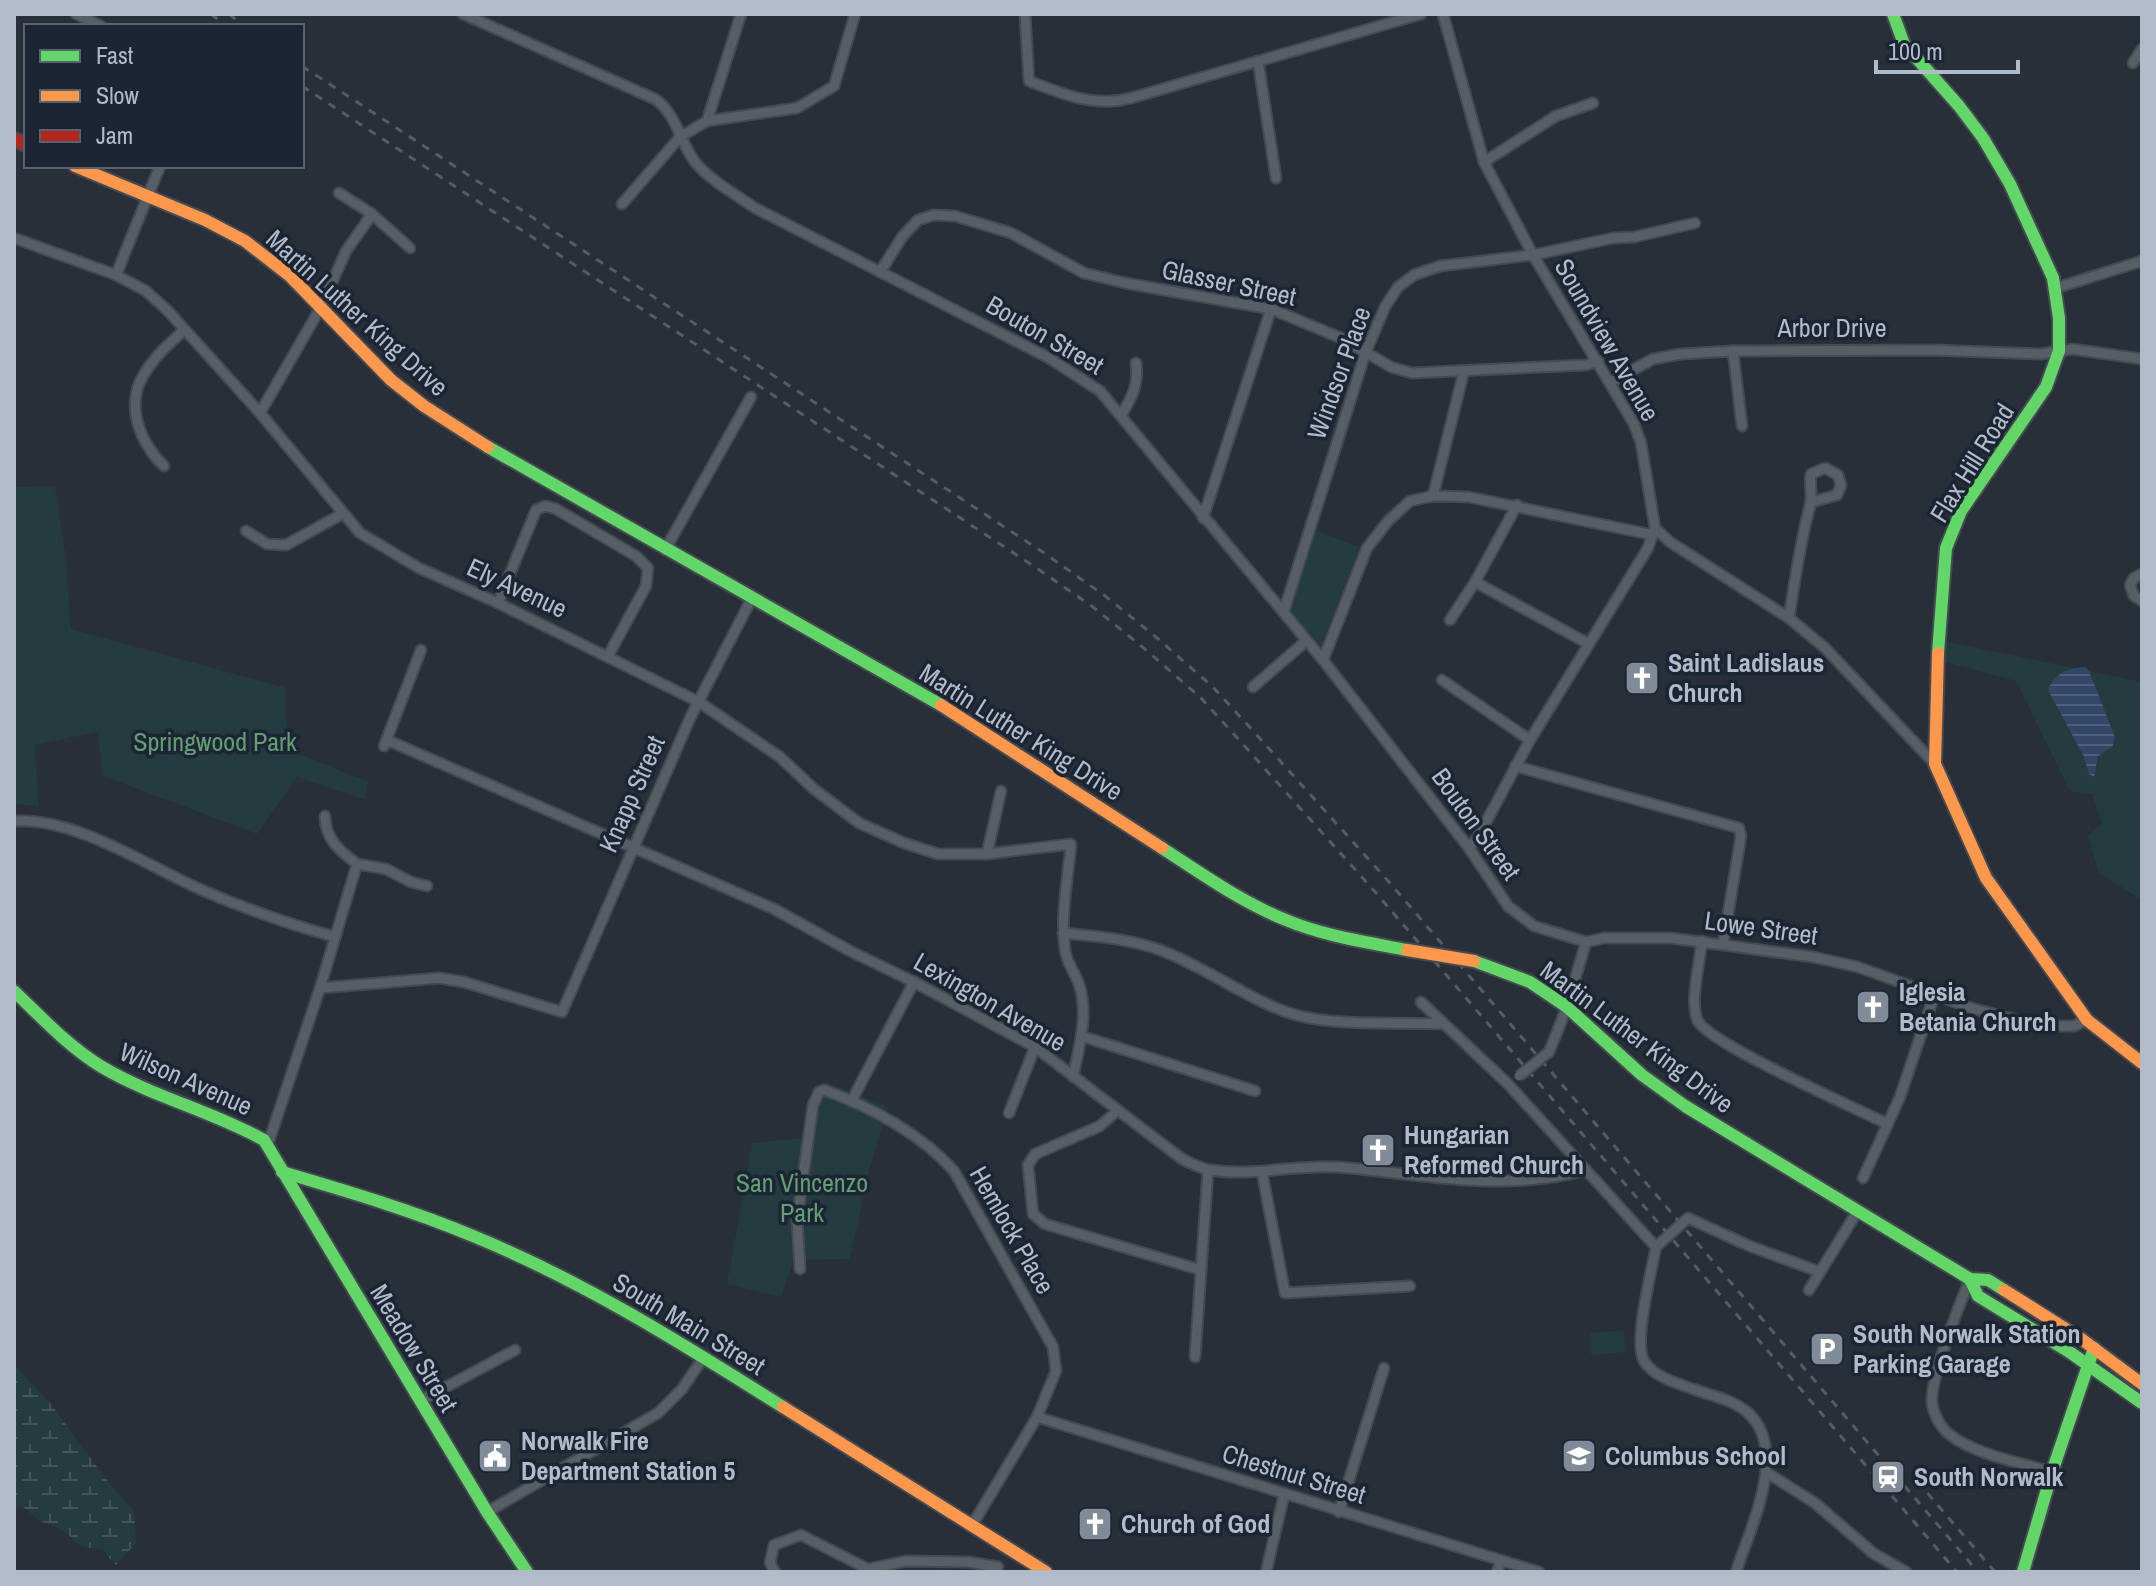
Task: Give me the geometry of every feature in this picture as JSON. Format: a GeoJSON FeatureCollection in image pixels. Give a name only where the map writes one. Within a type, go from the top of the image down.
{"type":"FeatureCollection","features":[{"type":"Feature","properties":{"kind":"main road","name":"Flax Hill Road"},"geometry":{"type":"LineString","coordinates":[[1893,14],[1899,33],[1912,55],[1959,106],[1996,160],[2042,250],[2056,288],[2059,351],[2046,387],[1961,511],[1946,548],[1935,687],[1935,764],[1986,878],[2087,1020],[2142,1063]]}},
{"type":"Feature","properties":{"kind":"main road","name":"Martin Luther King Drive"},"geometry":{"type":"LineString","coordinates":[[80,168],[205,220],[245,241],[290,276],[391,380],[469,436],[665,550],[921,692],[1230,892],[1286,920],[1339,937],[1474,961],[1530,982],[1567,1007],[1642,1075],[1685,1106],[1970,1279],[1988,1280],[2094,1348],[2142,1384]]}},
{"type":"Feature","properties":{"kind":"main road","name":"Wilson Avenue"},"geometry":{"type":"LineString","coordinates":[[14,991],[63,1038],[99,1065],[126,1080],[243,1128],[268,1144]]}},
{"type":"Feature","properties":{"kind":"main road","name":"Meadow Street"},"geometry":{"type":"LineString","coordinates":[[268,1144],[487,1512],[527,1572]]}},
{"type":"Feature","properties":{"kind":"main road","name":"South Main Street"},"geometry":{"type":"LineString","coordinates":[[282,1172],[378,1201],[474,1236],[609,1300],[1046,1572]]}},
{"type":"Feature","properties":{"kind":"main road","name":"Martin Luther King Drive"},"geometry":{"type":"LineString","coordinates":[[1970,1279],[1978,1296],[2142,1403]]}},
{"type":"Feature","properties":{"kind":"main road"},"geometry":{"type":"LineString","coordinates":[[2023,1572],[2052,1472],[2094,1348]]}},
{"type":"Feature","properties":{"kind":"street"},"geometry":{"type":"LineString","coordinates":[[76,14],[97,24]]}},
{"type":"Feature","properties":{"kind":"street","name":"Bouton Street"},"geometry":{"type":"LineString","coordinates":[[463,14],[655,99],[665,105],[696,163],[718,183],[755,208],[1080,376],[1100,391],[1323,660],[1469,848],[1502,897],[1521,918],[1555,935],[1586,942]]}},
{"type":"Feature","properties":{"kind":"street"},"geometry":{"type":"LineString","coordinates":[[707,121],[741,14]]}},
{"type":"Feature","properties":{"kind":"street"},"geometry":{"type":"LineString","coordinates":[[622,204],[680,137],[707,121],[797,108],[834,86],[855,14]]}},
{"type":"Feature","properties":{"kind":"street"},"geometry":{"type":"LineString","coordinates":[[1025,14],[1029,81],[1077,99],[1107,102],[1421,14]]}},
{"type":"Feature","properties":{"kind":"street","name":"Soundview Avenue"},"geometry":{"type":"LineString","coordinates":[[1443,14],[1484,162],[1533,255],[1634,424],[1641,443],[1654,531]]}},
{"type":"Feature","properties":{"kind":"street"},"geometry":{"type":"LineString","coordinates":[[2133,63],[2142,49]]}},
{"type":"Feature","properties":{"kind":"street"},"geometry":{"type":"LineString","coordinates":[[1258,61],[1276,178]]}},
{"type":"Feature","properties":{"kind":"street"},"geometry":{"type":"LineString","coordinates":[[1484,162],[1556,116],[1593,103]]}},
{"type":"Feature","properties":{"kind":"street"},"geometry":{"type":"LineString","coordinates":[[116,275],[159,168]]}},
{"type":"Feature","properties":{"kind":"street"},"geometry":{"type":"LineString","coordinates":[[339,193],[372,214],[410,248]]}},
{"type":"Feature","properties":{"kind":"street"},"geometry":{"type":"LineString","coordinates":[[260,413],[321,307],[346,251],[372,214]]}},
{"type":"Feature","properties":{"kind":"street","name":"Glasser Street"},"geometry":{"type":"LineString","coordinates":[[880,272],[902,237],[918,220],[934,215],[955,216],[1011,233],[1084,273],[1271,309],[1341,338],[1391,367],[1412,373],[1586,365],[1598,361]]}},
{"type":"Feature","properties":{"kind":"street","name":"Windsor Place"},"geometry":{"type":"LineString","coordinates":[[1284,611],[1365,354],[1385,307],[1398,287],[1414,275],[1440,266],[1533,255],[1695,223]]}},
{"type":"Feature","properties":{"kind":"street","name":"Ely Avenue"},"geometry":{"type":"LineString","coordinates":[[14,238],[116,275],[146,291],[260,413],[342,514],[360,533],[383,549],[699,702],[780,757],[814,789],[859,823],[938,854],[987,854],[1071,844],[1063,933]]}},
{"type":"Feature","properties":{"kind":"street"},"geometry":{"type":"LineString","coordinates":[[2056,288],[2142,261]]}},
{"type":"Feature","properties":{"kind":"street"},"geometry":{"type":"LineString","coordinates":[[1203,518],[1271,309]]}},
{"type":"Feature","properties":{"kind":"street"},"geometry":{"type":"LineString","coordinates":[[164,466],[150,453],[135,415],[137,392],[142,377],[155,358],[184,330]]}},
{"type":"Feature","properties":{"kind":"street","name":"Arbor Drive"},"geometry":{"type":"LineString","coordinates":[[1611,382],[1653,359],[1733,351],[1932,350],[2041,354],[2072,349],[2142,359]]}},
{"type":"Feature","properties":{"kind":"street"},"geometry":{"type":"LineString","coordinates":[[1733,351],[1742,426]]}},
{"type":"Feature","properties":{"kind":"street"},"geometry":{"type":"LineString","coordinates":[[1121,415],[1137,384],[1136,363]]}},
{"type":"Feature","properties":{"kind":"street"},"geometry":{"type":"LineString","coordinates":[[1433,496],[1464,371]]}},
{"type":"Feature","properties":{"kind":"street"},"geometry":{"type":"LineString","coordinates":[[665,550],[751,397]]}},
{"type":"Feature","properties":{"kind":"street"},"geometry":{"type":"LineString","coordinates":[[1323,660],[1367,548],[1388,521],[1410,501],[1433,496],[1469,497],[1517,505],[1654,531],[1789,618],[1840,661],[1935,764]]}},
{"type":"Feature","properties":{"kind":"street"},"geometry":{"type":"LineString","coordinates":[[1789,618],[1802,530],[1812,502]]}},
{"type":"Feature","properties":{"kind":"street"},"geometry":{"type":"LineString","coordinates":[[1450,620],[1475,582],[1517,505]]}},
{"type":"Feature","properties":{"kind":"street"},"geometry":{"type":"LineString","coordinates":[[498,603],[536,510],[556,509],[642,560],[648,568],[646,586],[608,656]]}},
{"type":"Feature","properties":{"kind":"street"},"geometry":{"type":"LineString","coordinates":[[246,531],[267,544],[286,545],[342,514]]}},
{"type":"Feature","properties":{"kind":"street"},"geometry":{"type":"LineString","coordinates":[[1469,848],[1478,837],[1530,740],[1648,548],[1654,531]]}},
{"type":"Feature","properties":{"kind":"street"},"geometry":{"type":"LineString","coordinates":[[2142,574],[2134,578],[2130,585],[2134,596],[2142,601]]}},
{"type":"Feature","properties":{"kind":"street"},"geometry":{"type":"LineString","coordinates":[[1475,582],[1589,644]]}},
{"type":"Feature","properties":{"kind":"street","name":"Knapp Street"},"geometry":{"type":"LineString","coordinates":[[320,988],[439,978],[464,982],[562,1012],[632,847],[699,702],[752,598]]}},
{"type":"Feature","properties":{"kind":"street"},"geometry":{"type":"LineString","coordinates":[[1253,687],[1306,641]]}},
{"type":"Feature","properties":{"kind":"street","name":"Lexington Avenue"},"geometry":{"type":"LineString","coordinates":[[421,650],[386,743],[774,909],[914,982],[1035,1047],[1182,1159],[1208,1170],[1262,1172],[1338,1167],[1479,1183],[1555,1179],[1586,1170]]}},
{"type":"Feature","properties":{"kind":"street"},"geometry":{"type":"LineString","coordinates":[[1442,680],[1530,740]]}},
{"type":"Feature","properties":{"kind":"street"},"geometry":{"type":"LineString","coordinates":[[1515,766],[1739,828],[1741,836],[1723,944]]}},
{"type":"Feature","properties":{"kind":"street"},"geometry":{"type":"LineString","coordinates":[[987,854],[1001,791]]}},
{"type":"Feature","properties":{"kind":"street"},"geometry":{"type":"LineString","coordinates":[[325,816],[325,826],[331,840],[357,864],[386,869],[411,882],[427,886]]}},
{"type":"Feature","properties":{"kind":"street"},"geometry":{"type":"LineString","coordinates":[[14,821],[50,823],[113,847],[198,888],[274,919],[335,937]]}},
{"type":"Feature","properties":{"kind":"street"},"geometry":{"type":"LineString","coordinates":[[268,1144],[357,864]]}},
{"type":"Feature","properties":{"kind":"street"},"geometry":{"type":"LineString","coordinates":[[1073,1077],[1083,1006],[1080,986],[1065,951],[1063,933],[1146,944],[1275,1007],[1298,1015],[1319,1019],[1442,1024]]}},
{"type":"Feature","properties":{"kind":"street","name":"Lowe Street"},"geometry":{"type":"LineString","coordinates":[[1586,942],[1626,937],[1723,944],[1842,963],[1971,1008],[2044,1027],[2074,1026],[2087,1020]]}},
{"type":"Feature","properties":{"kind":"street"},"geometry":{"type":"LineString","coordinates":[[1702,941],[1695,1013],[1704,1029],[1729,1046],[1888,1124]]}},
{"type":"Feature","properties":{"kind":"street"},"geometry":{"type":"LineString","coordinates":[[1508,1084],[1549,1052],[1567,1007],[1586,942]]}},
{"type":"Feature","properties":{"kind":"street"},"geometry":{"type":"LineString","coordinates":[[800,1269],[797,1220],[815,1097],[824,1090],[852,1100],[914,982]]}},
{"type":"Feature","properties":{"kind":"street"},"geometry":{"type":"LineString","coordinates":[[1863,1178],[1900,1097],[1934,996]]}},
{"type":"Feature","properties":{"kind":"street"},"geometry":{"type":"LineString","coordinates":[[1421,1002],[1508,1084],[1656,1247]]}},
{"type":"Feature","properties":{"kind":"street"},"geometry":{"type":"LineString","coordinates":[[1081,1036],[1255,1091]]}},
{"type":"Feature","properties":{"kind":"street"},"geometry":{"type":"LineString","coordinates":[[1009,1113],[1035,1047]]}},
{"type":"Feature","properties":{"kind":"street","name":"Hemlock Place"},"geometry":{"type":"LineString","coordinates":[[852,1100],[921,1141],[954,1171],[1053,1347],[1056,1371],[1037,1417]]}},
{"type":"Feature","properties":{"kind":"street"},"geometry":{"type":"LineString","coordinates":[[1117,1111],[1100,1126],[1031,1158],[1028,1165],[1033,1214],[1045,1224],[1201,1270]]}},
{"type":"Feature","properties":{"kind":"street"},"geometry":{"type":"LineString","coordinates":[[1195,1357],[1208,1170]]}},
{"type":"Feature","properties":{"kind":"street"},"geometry":{"type":"LineString","coordinates":[[1262,1172],[1285,1293],[1410,1286]]}},
{"type":"Feature","properties":{"kind":"street"},"geometry":{"type":"LineString","coordinates":[[1809,1290],[1857,1212]]}},
{"type":"Feature","properties":{"kind":"street"},"geometry":{"type":"LineString","coordinates":[[1736,1572],[1766,1472],[1766,1444],[1759,1426],[1745,1411],[1725,1400],[1667,1380],[1644,1361],[1640,1344],[1642,1325],[1656,1247],[1688,1218],[1747,1245],[1820,1272]]}},
{"type":"Feature","properties":{"kind":"street"},"geometry":{"type":"LineString","coordinates":[[1970,1279],[1958,1307],[1934,1386],[1933,1410],[1949,1435],[1964,1443],[2052,1472]]}},
{"type":"Feature","properties":{"kind":"street"},"geometry":{"type":"LineString","coordinates":[[420,1401],[515,1350]]}},
{"type":"Feature","properties":{"kind":"street"},"geometry":{"type":"LineString","coordinates":[[487,1512],[658,1413],[682,1389],[704,1357]]}},
{"type":"Feature","properties":{"kind":"street"},"geometry":{"type":"LineString","coordinates":[[1339,1512],[1384,1368]]}},
{"type":"Feature","properties":{"kind":"street"},"geometry":{"type":"LineString","coordinates":[[971,1527],[1037,1417]]}},
{"type":"Feature","properties":{"kind":"street","name":"Chestnut Street"},"geometry":{"type":"LineString","coordinates":[[1037,1417],[1539,1572]]}},
{"type":"Feature","properties":{"kind":"street"},"geometry":{"type":"LineString","coordinates":[[1766,1472],[1815,1503],[1873,1553],[1905,1572]]}},
{"type":"Feature","properties":{"kind":"street"},"geometry":{"type":"LineString","coordinates":[[1266,1572],[1284,1495]]}},
{"type":"Feature","properties":{"kind":"street"},"geometry":{"type":"LineString","coordinates":[[775,1572],[770,1563],[774,1545],[801,1535],[868,1569],[906,1561],[969,1562],[998,1569],[1008,1549]]}},
{"type":"Feature","properties":{"kind":"street"},"geometry":{"type":"LineString","coordinates":[[1497,1572],[1501,1560]]}},
{"type":"Feature","properties":{"kind":"green space","name":"Springwood Park"},"geometry":{"type":"Polygon","coordinates":[[[55,486],[65,551],[71,629],[286,688],[287,749],[368,782],[365,800],[297,777],[257,834],[103,776],[97,732],[35,745],[39,806],[14,804],[14,487],[55,486]]]}},
{"type":"Feature","properties":{"kind":"green space"},"geometry":{"type":"Polygon","coordinates":[[[1314,530],[1360,547],[1321,646],[1288,610],[1314,530]]]}},
{"type":"Feature","properties":{"kind":"green space"},"geometry":{"type":"Polygon","coordinates":[[[1943,641],[2142,682],[2142,900],[2099,873],[2088,836],[2102,823],[2092,794],[2070,791],[2016,681],[1942,661],[1943,641]]]}},
{"type":"Feature","properties":{"kind":"green space","name":"San Vincenzo Park"},"geometry":{"type":"Polygon","coordinates":[[[827,1082],[888,1107],[869,1171],[850,1259],[794,1260],[781,1297],[727,1284],[752,1143],[804,1138],[810,1097],[827,1082]]]}},
{"type":"Feature","properties":{"kind":"green space"},"geometry":{"type":"Polygon","coordinates":[[[1624,1330],[1626,1352],[1591,1355],[1590,1333],[1624,1330]]]}},
{"type":"Feature","properties":{"kind":"green space"},"geometry":{"type":"Polygon","coordinates":[[[14,1365],[50,1403],[134,1511],[136,1543],[116,1565],[101,1549],[82,1547],[62,1529],[40,1521],[22,1506],[14,1508],[14,1365]]]}},
{"type":"Feature","properties":{"kind":"water"},"geometry":{"type":"Polygon","coordinates":[[[2085,667],[2115,737],[2113,746],[2098,756],[2094,777],[2089,774],[2084,757],[2048,690],[2062,673],[2085,667]]]}},
{"type":"Feature","properties":{"kind":"railway"},"geometry":{"type":"LineString","coordinates":[[211,14],[224,24]]}},
{"type":"Feature","properties":{"kind":"railway"},"geometry":{"type":"LineString","coordinates":[[229,14],[242,24]]}},
{"type":"Feature","properties":{"kind":"railway"},"geometry":{"type":"LineString","coordinates":[[304,67],[1044,553],[1104,595],[1213,687],[1390,883],[1978,1572]]}},
{"type":"Feature","properties":{"kind":"railway"},"geometry":{"type":"LineString","coordinates":[[304,87],[1035,567],[1093,607],[1201,698],[1377,894],[1957,1572]]}},
{"type":"Feature","properties":{"kind":"railway"},"geometry":{"type":"LineString","coordinates":[[1917,1481],[1995,1572]]}},
{"type":"Feature","properties":{"kind":"traffic: fast"},"geometry":{"type":"LineString","coordinates":[[1893,14],[1904,44],[1959,106],[1983,138],[2010,184],[2053,278],[2059,318],[2059,351],[2046,387],[1961,511],[1946,548],[1938,653]]}},
{"type":"Feature","properties":{"kind":"traffic: fast"},"geometry":{"type":"LineString","coordinates":[[488,447],[941,705]]}},
{"type":"Feature","properties":{"kind":"traffic: fast"},"geometry":{"type":"LineString","coordinates":[[1162,848],[1238,896],[1300,926],[1407,950]]}},
{"type":"Feature","properties":{"kind":"traffic: fast"},"geometry":{"type":"LineString","coordinates":[[1474,961],[1530,982],[1567,1007],[1642,1075],[1685,1106],[1970,1279],[1988,1280],[2004,1290]]}},
{"type":"Feature","properties":{"kind":"traffic: fast"},"geometry":{"type":"LineString","coordinates":[[14,991],[67,1041],[102,1067],[264,1140],[487,1512],[527,1572]]}},
{"type":"Feature","properties":{"kind":"traffic: fast"},"geometry":{"type":"LineString","coordinates":[[282,1172],[426,1218],[514,1254],[632,1315],[783,1407]]}},
{"type":"Feature","properties":{"kind":"traffic: fast"},"geometry":{"type":"LineString","coordinates":[[1970,1279],[1978,1296],[2071,1353],[2142,1403]]}},
{"type":"Feature","properties":{"kind":"traffic: fast"},"geometry":{"type":"LineString","coordinates":[[2023,1572],[2052,1472],[2094,1348]]}},
{"type":"Feature","properties":{"kind":"traffic: slow"},"geometry":{"type":"LineString","coordinates":[[80,168],[205,220],[245,241],[290,276],[391,380],[424,406],[488,447]]}},
{"type":"Feature","properties":{"kind":"traffic: slow"},"geometry":{"type":"LineString","coordinates":[[1938,653],[1935,764],[1986,878],[2087,1020],[2142,1063]]}},
{"type":"Feature","properties":{"kind":"traffic: slow"},"geometry":{"type":"LineString","coordinates":[[941,705],[1162,848]]}},
{"type":"Feature","properties":{"kind":"traffic: slow"},"geometry":{"type":"LineString","coordinates":[[1407,950],[1474,961]]}},
{"type":"Feature","properties":{"kind":"traffic: slow"},"geometry":{"type":"LineString","coordinates":[[2004,1290],[2080,1338],[2142,1384]]}},
{"type":"Feature","properties":{"kind":"traffic: slow"},"geometry":{"type":"LineString","coordinates":[[783,1407],[1046,1572]]}},
{"type":"Feature","properties":{"kind":"traffic: jam"},"geometry":{"type":"LineString","coordinates":[[14,139],[24,144]]}},
{"type":"Feature","properties":{"kind":"place","name":"Saint Ladislaus Church"},"geometry":{"type":"Point","coordinates":[1642,678]}},
{"type":"Feature","properties":{"kind":"place","name":"Iglesia Betania Church"},"geometry":{"type":"Point","coordinates":[1873,1007]}},
{"type":"Feature","properties":{"kind":"place","name":"Hungarian Reformed Church"},"geometry":{"type":"Point","coordinates":[1378,1150]}},
{"type":"Feature","properties":{"kind":"place","name":"South Norwalk Station Parking Garage"},"geometry":{"type":"Point","coordinates":[1827,1349]}},
{"type":"Feature","properties":{"kind":"place","name":"Norwalk Fire Department Station 5"},"geometry":{"type":"Point","coordinates":[495,1456]}},
{"type":"Feature","properties":{"kind":"place","name":"Columbus School"},"geometry":{"type":"Point","coordinates":[1579,1456]}},
{"type":"Feature","properties":{"kind":"place","name":"South Norwalk"},"geometry":{"type":"Point","coordinates":[1888,1477]}},
{"type":"Feature","properties":{"kind":"place","name":"Church of God"},"geometry":{"type":"Point","coordinates":[1095,1524]}}]}
